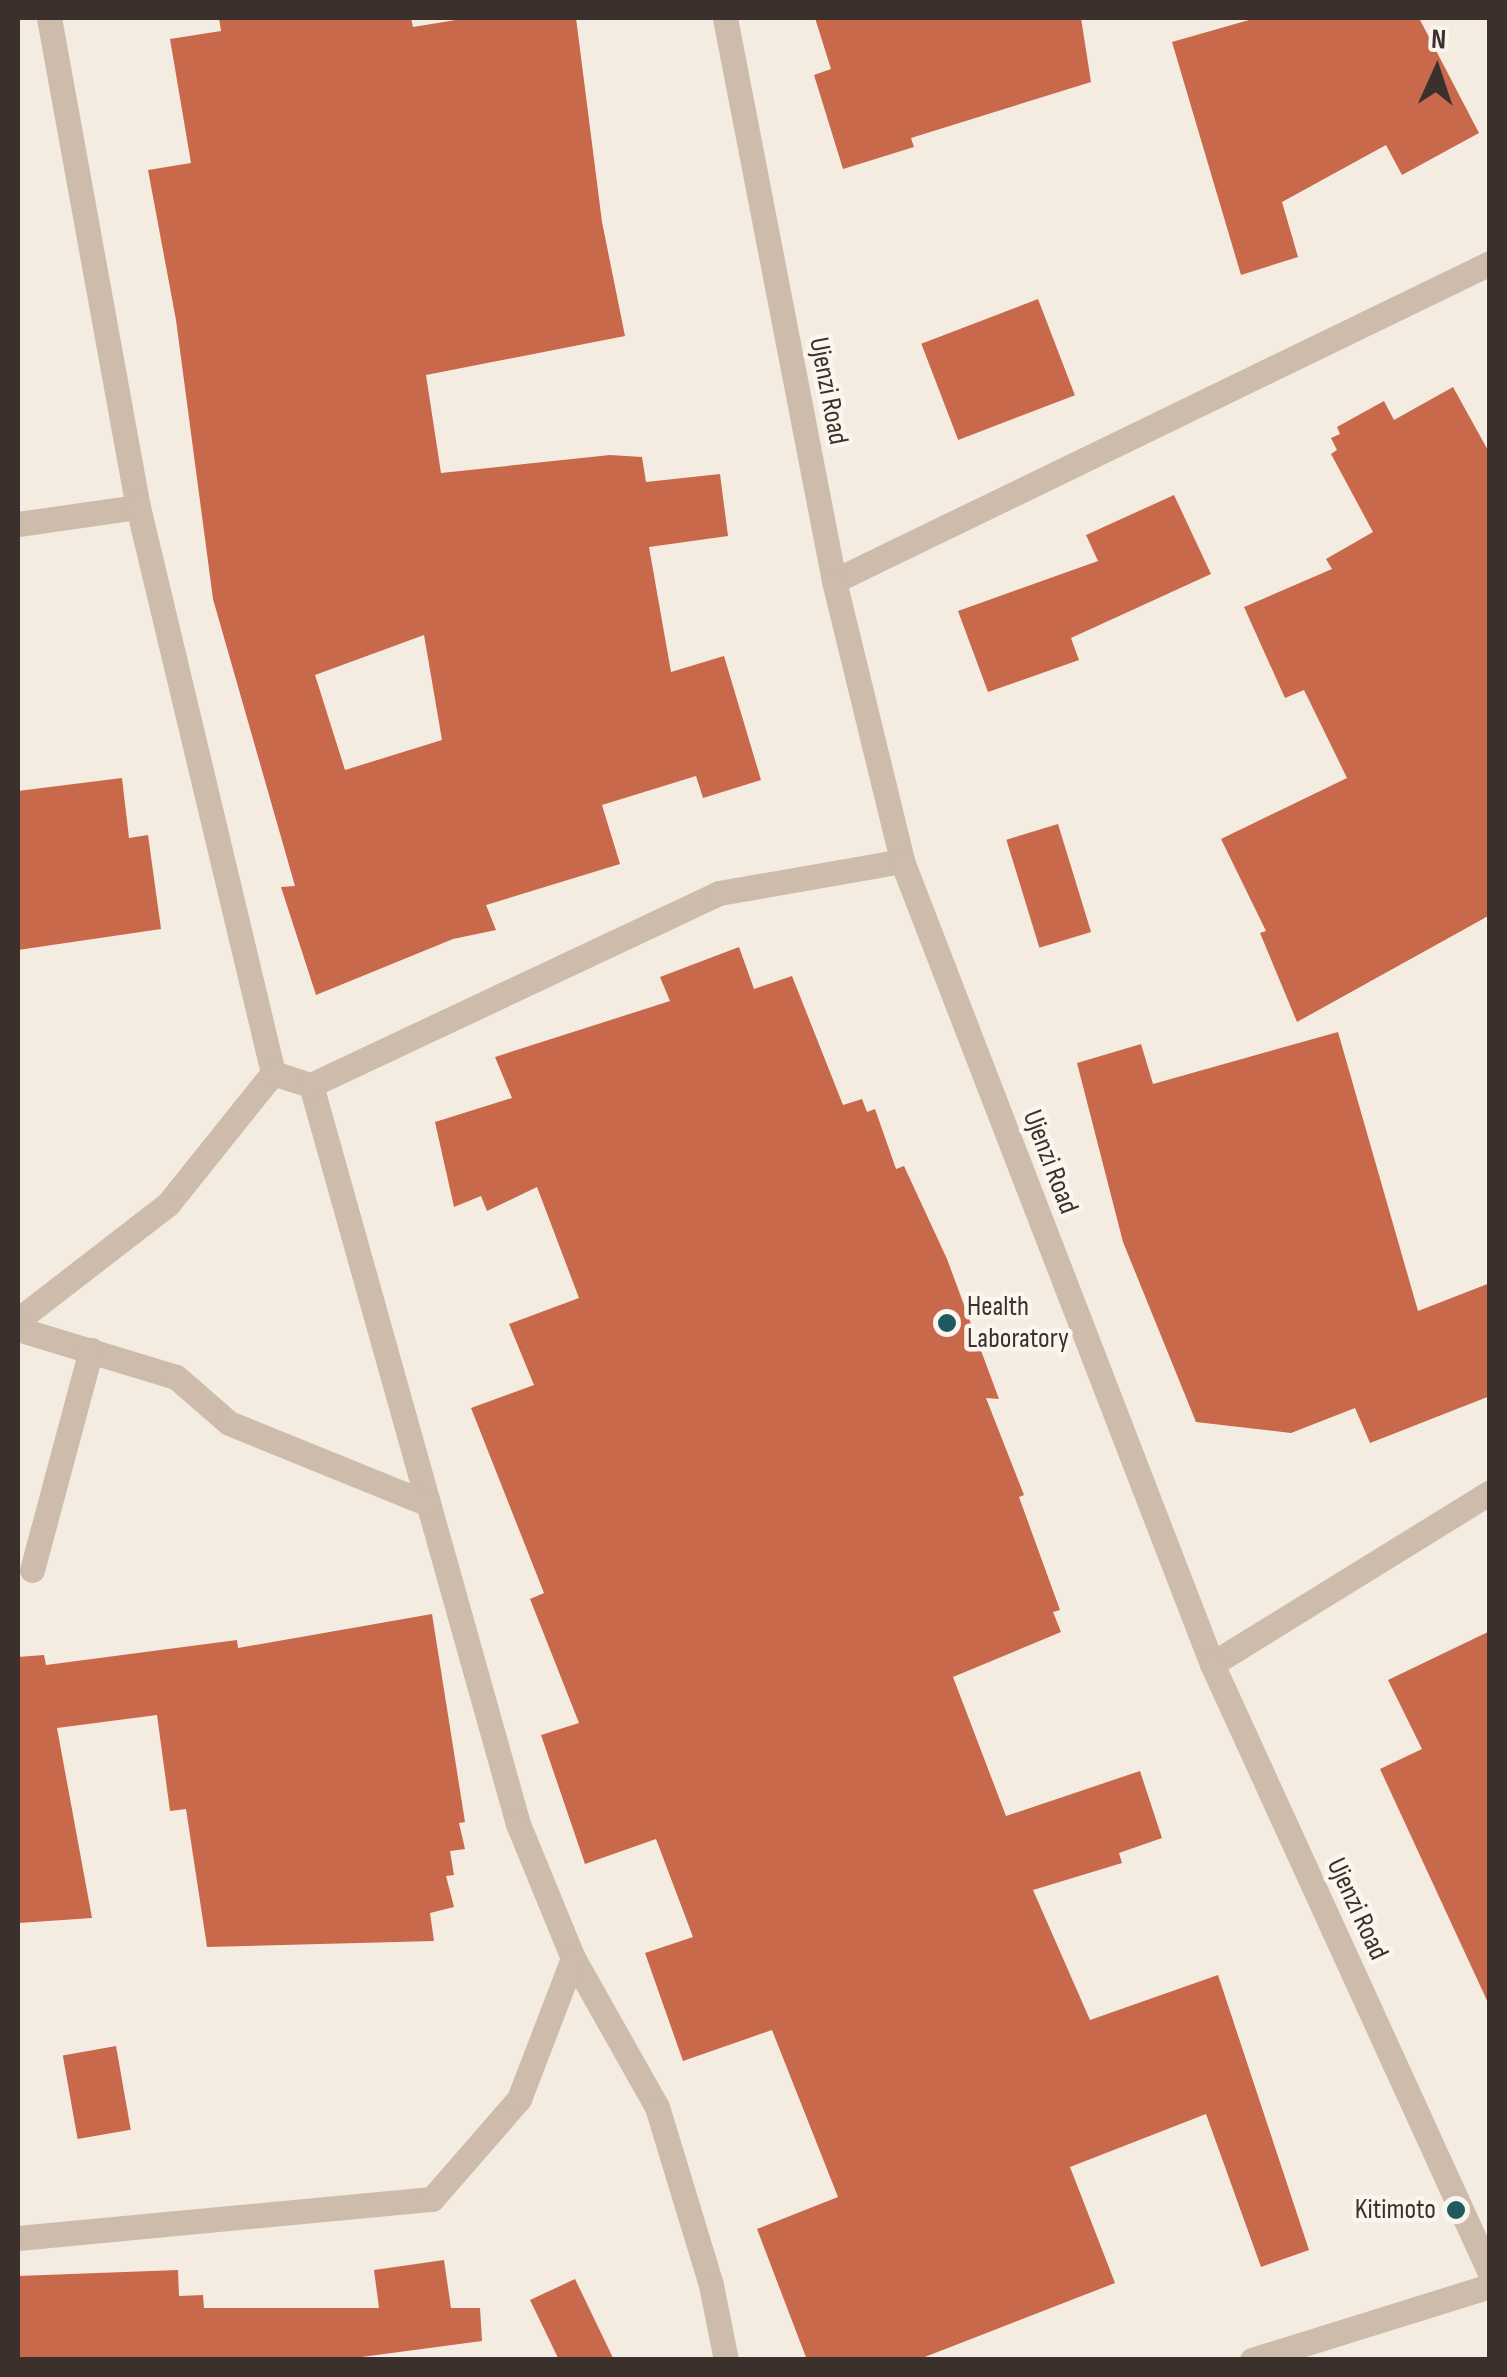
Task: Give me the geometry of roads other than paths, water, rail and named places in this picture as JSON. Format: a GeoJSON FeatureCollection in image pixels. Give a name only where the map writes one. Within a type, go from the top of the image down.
{"type":"FeatureCollection","features":[{"type":"Feature","properties":{"kind":"street"},"geometry":{"type":"LineString","coordinates":[[49,18],[138,507],[274,1073]]}},
{"type":"Feature","properties":{"kind":"street","name":"Ujenzi Road"},"geometry":{"type":"LineString","coordinates":[[725,18],[834,580],[902,861],[1212,1664],[1490,2273]]}},
{"type":"Feature","properties":{"kind":"street"},"geometry":{"type":"LineString","coordinates":[[834,580],[1490,263]]}},
{"type":"Feature","properties":{"kind":"street"},"geometry":{"type":"LineString","coordinates":[[18,524],[138,507]]}},
{"type":"Feature","properties":{"kind":"street"},"geometry":{"type":"LineString","coordinates":[[274,1073],[311,1084],[719,893],[902,861]]}},
{"type":"Feature","properties":{"kind":"street"},"geometry":{"type":"LineString","coordinates":[[18,1320],[168,1204],[274,1073]]}},
{"type":"Feature","properties":{"kind":"street"},"geometry":{"type":"LineString","coordinates":[[311,1084],[518,1824],[573,1958],[658,2107],[711,2285],[726,2360]]}},
{"type":"Feature","properties":{"kind":"street"},"geometry":{"type":"LineString","coordinates":[[18,1329],[176,1377],[230,1422],[426,1504]]}},
{"type":"Feature","properties":{"kind":"street"},"geometry":{"type":"LineString","coordinates":[[32,1570],[91,1350]]}},
{"type":"Feature","properties":{"kind":"street"},"geometry":{"type":"LineString","coordinates":[[1212,1664],[1490,1492]]}},
{"type":"Feature","properties":{"kind":"street"},"geometry":{"type":"LineString","coordinates":[[18,2238],[432,2199],[519,2098],[573,1958]]}},
{"type":"Feature","properties":{"kind":"street"},"geometry":{"type":"LineString","coordinates":[[1252,2360],[1490,2286]]}},
{"type":"Feature","properties":{"kind":"place","name":"Health Laboratory"},"geometry":{"type":"Point","coordinates":[947,1323]}},
{"type":"Feature","properties":{"kind":"place","name":"Kitimoto"},"geometry":{"type":"Point","coordinates":[1456,2210]}}]}
